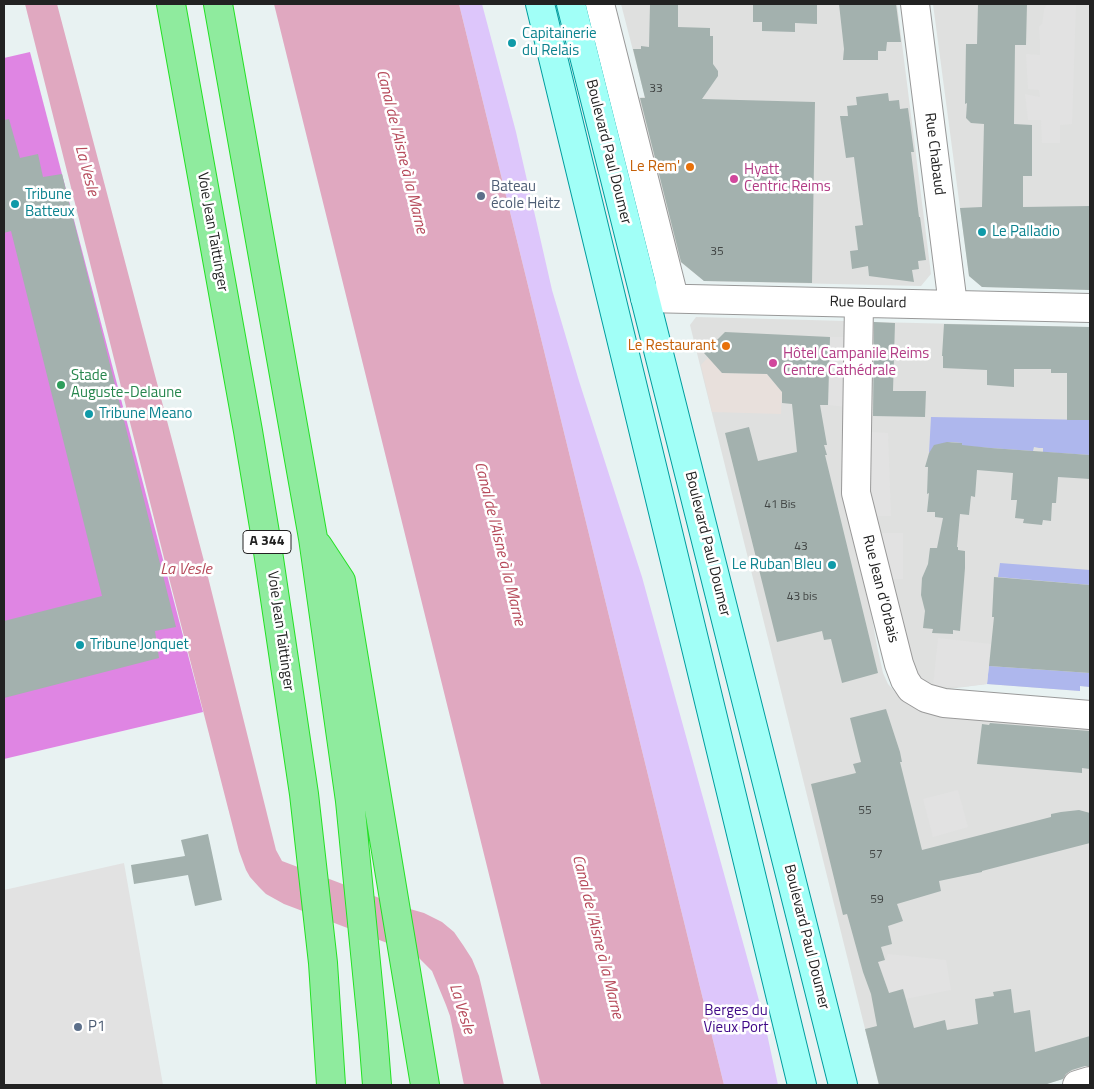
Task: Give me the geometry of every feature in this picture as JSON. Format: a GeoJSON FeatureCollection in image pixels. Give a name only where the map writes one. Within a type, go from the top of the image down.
{"type":"FeatureCollection","features":[{"type":"Feature","properties":{"kind":"highway","name":"Voie Jean Taittinger"},"geometry":{"type":"LineString","coordinates":[[171,4],[245,411],[272,574],[307,824],[323,963],[331,1085]]}},
{"type":"Feature","properties":{"kind":"highway","name":"A 344"},"geometry":{"type":"LineString","coordinates":[[218,4],[313,538],[350,801],[377,1085]]}},
{"type":"Feature","properties":{"kind":"highway"},"geometry":{"type":"LineString","coordinates":[[313,538],[341,581],[425,1085]]}},
{"type":"Feature","properties":{"kind":"main road","name":"Boulevard Paul Doumer"},"geometry":{"type":"LineString","coordinates":[[540,4],[802,1084]]}},
{"type":"Feature","properties":{"kind":"main road","name":"Boulevard Paul Doumer"},"geometry":{"type":"LineString","coordinates":[[571,4],[843,1085]]}},
{"type":"Feature","properties":{"kind":"street","name":"Boulevard Paul Doumer"},"geometry":{"type":"LineString","coordinates":[[600,4],[674,298]]}},
{"type":"Feature","properties":{"kind":"street","name":"Rue Chabaud"},"geometry":{"type":"LineString","coordinates":[[915,4],[953,305]]}},
{"type":"Feature","properties":{"kind":"street","name":"Rue Boulard"},"geometry":{"type":"LineString","coordinates":[[645,298],[1090,308]]}},
{"type":"Feature","properties":{"kind":"street","name":"Rue Jean d'Orbais"},"geometry":{"type":"LineString","coordinates":[[859,303],[856,493],[899,664],[905,680],[911,689],[926,698],[944,703],[1090,715]]}},
{"type":"Feature","properties":{"kind":"street"},"geometry":{"type":"LineString","coordinates":[[1077,1085],[1090,1081]]}},
{"type":"Feature","properties":{"kind":"shaded area"},"geometry":{"type":"Polygon","coordinates":[[[621,4],[897,4],[931,274],[921,286],[704,281],[673,256],[634,98],[645,97],[621,4]]]}},
{"type":"Feature","properties":{"kind":"shaded area"},"geometry":{"type":"Polygon","coordinates":[[[933,4],[1090,4],[1090,290],[982,287],[969,276],[933,4]]]}},
{"type":"Feature","properties":{"kind":"shaded area"},"geometry":{"type":"Polygon","coordinates":[[[1047,4],[1076,4],[1072,124],[1060,125],[1060,143],[1042,143],[1041,120],[1028,120],[1025,94],[1040,97],[1039,90],[1028,89],[1026,54],[1040,55],[1039,26],[1042,24],[1044,9],[1047,4]]]}},
{"type":"Feature","properties":{"kind":"shaded area","name":"Stade Auguste-Delaune"},"geometry":{"type":"Polygon","coordinates":[[[30,52],[203,712],[4,759],[4,58],[30,52]]]}},
{"type":"Feature","properties":{"kind":"shaded area"},"geometry":{"type":"Polygon","coordinates":[[[696,317],[847,321],[848,483],[883,673],[888,684],[895,692],[907,703],[924,711],[1090,725],[1090,1071],[1043,1085],[879,1085],[690,325],[696,317]]]}},
{"type":"Feature","properties":{"kind":"shaded area"},"geometry":{"type":"Polygon","coordinates":[[[873,322],[1090,327],[1090,687],[1080,686],[1080,691],[987,684],[941,690],[913,672],[868,502],[868,416],[872,415],[873,322]]]}},
{"type":"Feature","properties":{"kind":"shaded area"},"geometry":{"type":"Polygon","coordinates":[[[830,337],[847,337],[846,407],[828,405],[830,337]]]}},
{"type":"Feature","properties":{"kind":"shaded area"},"geometry":{"type":"Polygon","coordinates":[[[708,357],[722,373],[767,374],[782,392],[781,414],[712,412],[701,365],[708,357]]]}},
{"type":"Feature","properties":{"kind":"shaded area"},"geometry":{"type":"Polygon","coordinates":[[[931,417],[1090,420],[1090,455],[1043,452],[1043,448],[1034,447],[1033,451],[962,446],[962,443],[951,442],[937,445],[929,453],[931,417]]]}},
{"type":"Feature","properties":{"kind":"shaded area"},"geometry":{"type":"Polygon","coordinates":[[[870,432],[888,433],[891,516],[872,516],[869,498],[870,432]]]}},
{"type":"Feature","properties":{"kind":"shaded area"},"geometry":{"type":"Polygon","coordinates":[[[878,533],[903,533],[903,579],[888,579],[878,533]]]}},
{"type":"Feature","properties":{"kind":"shaded area"},"geometry":{"type":"Polygon","coordinates":[[[1000,563],[1090,570],[1090,585],[998,577],[1000,563]]]}},
{"type":"Feature","properties":{"kind":"shaded area"},"geometry":{"type":"Polygon","coordinates":[[[938,638],[991,644],[987,684],[961,687],[933,686],[938,638]]]}},
{"type":"Feature","properties":{"kind":"shaded area"},"geometry":{"type":"Polygon","coordinates":[[[989,666],[1090,673],[1090,687],[1080,686],[1080,691],[987,684],[989,666]]]}},
{"type":"Feature","properties":{"kind":"shaded area"},"geometry":{"type":"Polygon","coordinates":[[[958,790],[968,827],[933,837],[923,799],[958,790]]]}},
{"type":"Feature","properties":{"kind":"shaded area","name":"P1"},"geometry":{"type":"Polygon","coordinates":[[[124,863],[163,1085],[4,1085],[4,890],[124,863]]]}},
{"type":"Feature","properties":{"kind":"shaded area"},"geometry":{"type":"Polygon","coordinates":[[[888,954],[946,960],[951,990],[906,999],[903,989],[889,993],[878,962],[885,960],[888,954]]]}},
{"type":"Feature","properties":{"kind":"green space","name":"Berges du Vieux Port"},"geometry":{"type":"Polygon","coordinates":[[[459,4],[482,4],[516,132],[552,290],[642,577],[763,1015],[778,1085],[724,1085],[459,4]]]}},
{"type":"Feature","properties":{"kind":"water","name":"La Vesle"},"geometry":{"type":"Polygon","coordinates":[[[25,4],[57,4],[204,561],[276,850],[282,861],[403,907],[424,913],[442,922],[454,932],[472,959],[479,976],[504,1085],[464,1085],[450,1016],[432,971],[419,958],[411,952],[284,904],[266,894],[246,870],[239,851],[167,570],[25,4]]]}},
{"type":"Feature","properties":{"kind":"water","name":"Canal de l'Aisne à la Marne"},"geometry":{"type":"Polygon","coordinates":[[[274,4],[459,4],[724,1085],[541,1085],[274,4]]]}},
{"type":"Feature","properties":{"kind":"building","name":"Hyatt Centric Reims"},"geometry":{"type":"Polygon","coordinates":[[[650,4],[678,4],[678,27],[710,28],[710,36],[713,36],[713,64],[718,71],[718,76],[702,99],[815,102],[812,283],[704,281],[681,262],[640,98],[645,98],[633,49],[641,49],[641,46],[649,47],[650,4]]]}},
{"type":"Feature","properties":{"kind":"building"},"geometry":{"type":"Polygon","coordinates":[[[753,4],[817,4],[817,24],[795,23],[795,32],[762,31],[762,22],[753,22],[753,4]]]}},
{"type":"Feature","properties":{"kind":"building"},"geometry":{"type":"Polygon","coordinates":[[[839,4],[896,4],[901,42],[887,42],[886,51],[878,51],[878,60],[843,60],[844,49],[839,4]]]}},
{"type":"Feature","properties":{"kind":"building"},"geometry":{"type":"Polygon","coordinates":[[[978,4],[1027,4],[1026,45],[1015,45],[1014,124],[1032,125],[1032,176],[1023,176],[1023,207],[1090,206],[1090,290],[982,287],[969,276],[960,208],[982,207],[984,124],[971,123],[966,118],[967,103],[965,104],[966,44],[977,44],[978,4]]]}},
{"type":"Feature","properties":{"kind":"building"},"geometry":{"type":"Polygon","coordinates":[[[888,93],[889,101],[899,100],[900,109],[908,108],[914,152],[911,152],[926,260],[918,261],[919,269],[912,270],[914,282],[869,276],[868,266],[852,269],[850,251],[858,250],[855,226],[863,225],[854,157],[846,158],[840,116],[848,116],[847,106],[857,105],[856,97],[888,93]]]}},
{"type":"Feature","properties":{"kind":"building","name":"Tribune Meano"},"geometry":{"type":"Polygon","coordinates":[[[9,119],[20,158],[38,154],[43,177],[62,174],[176,627],[155,631],[159,658],[4,698],[4,621],[102,596],[11,231],[4,233],[4,120],[9,119]]]}},
{"type":"Feature","properties":{"kind":"building"},"geometry":{"type":"Polygon","coordinates":[[[874,322],[895,323],[893,391],[926,391],[925,417],[873,416],[874,322]]]}},
{"type":"Feature","properties":{"kind":"building"},"geometry":{"type":"Polygon","coordinates":[[[944,324],[1090,327],[1089,420],[1067,420],[1067,373],[1051,373],[1051,369],[1014,369],[1014,387],[987,385],[987,370],[943,368],[944,324]]]}},
{"type":"Feature","properties":{"kind":"building"},"geometry":{"type":"Polygon","coordinates":[[[725,332],[830,337],[828,405],[820,405],[827,445],[824,445],[827,455],[825,455],[878,673],[842,683],[831,639],[824,640],[822,631],[777,642],[725,433],[749,427],[758,461],[797,452],[792,404],[782,403],[782,392],[767,374],[722,373],[704,353],[725,332]]]}},
{"type":"Feature","properties":{"kind":"building"},"geometry":{"type":"Polygon","coordinates":[[[947,442],[991,448],[1090,455],[1090,479],[1058,477],[1056,503],[1052,503],[1051,521],[1043,520],[1042,525],[1023,523],[1024,519],[1015,518],[1017,500],[1011,500],[1013,473],[977,470],[975,497],[971,496],[969,515],[960,514],[957,547],[958,550],[965,551],[965,568],[960,631],[953,630],[953,634],[932,633],[933,629],[923,628],[925,611],[921,595],[922,578],[928,564],[930,548],[937,548],[943,518],[935,517],[935,512],[927,512],[929,493],[927,494],[928,467],[925,467],[929,453],[934,445],[947,442]]]}},
{"type":"Feature","properties":{"kind":"building"},"geometry":{"type":"Polygon","coordinates":[[[994,577],[1090,585],[1090,673],[989,666],[994,617],[992,617],[994,577]]]}},
{"type":"Feature","properties":{"kind":"building"},"geometry":{"type":"Polygon","coordinates":[[[886,709],[900,752],[902,762],[900,762],[922,850],[1051,817],[1051,814],[1079,810],[1090,813],[1090,843],[982,872],[939,881],[941,891],[897,904],[903,921],[888,926],[892,944],[881,947],[885,960],[878,962],[889,993],[903,989],[914,1028],[945,1020],[947,1030],[978,1024],[975,999],[994,996],[993,992],[1011,989],[1014,1013],[1030,1010],[1035,1052],[1090,1036],[1090,1066],[1072,1070],[1063,1079],[1044,1085],[879,1085],[865,1029],[877,1026],[871,994],[847,914],[843,915],[811,784],[856,773],[853,764],[861,762],[850,718],[886,709]]]}},
{"type":"Feature","properties":{"kind":"building"},"geometry":{"type":"Polygon","coordinates":[[[990,723],[1090,731],[1090,769],[1082,768],[1082,773],[977,764],[982,724],[989,725],[990,723]]]}},
{"type":"Feature","properties":{"kind":"building"},"geometry":{"type":"Polygon","coordinates":[[[208,834],[222,900],[195,906],[188,875],[134,884],[131,865],[185,856],[181,840],[208,834]]]}},
{"type":"Feature","properties":{"kind":"place","name":"Capitainerie du Relais"},"geometry":{"type":"Point","coordinates":[512,43]}},
{"type":"Feature","properties":{"kind":"place","name":"Le Rem'"},"geometry":{"type":"Point","coordinates":[690,167]}},
{"type":"Feature","properties":{"kind":"place","name":"Hyatt Centric Reims"},"geometry":{"type":"Point","coordinates":[734,179]}},
{"type":"Feature","properties":{"kind":"place","name":"Bateau école Heitz"},"geometry":{"type":"Point","coordinates":[481,196]}},
{"type":"Feature","properties":{"kind":"place","name":"Tribune Batteux"},"geometry":{"type":"Point","coordinates":[15,204]}},
{"type":"Feature","properties":{"kind":"place","name":"Le Palladio"},"geometry":{"type":"Point","coordinates":[982,232]}},
{"type":"Feature","properties":{"kind":"place","name":"Le Restaurant"},"geometry":{"type":"Point","coordinates":[726,346]}},
{"type":"Feature","properties":{"kind":"place","name":"Hôtel Campanile Reims Centre Cathédrale"},"geometry":{"type":"Point","coordinates":[773,363]}},
{"type":"Feature","properties":{"kind":"place","name":"Stade Auguste-Delaune"},"geometry":{"type":"Point","coordinates":[61,385]}},
{"type":"Feature","properties":{"kind":"place","name":"Tribune Meano"},"geometry":{"type":"Point","coordinates":[89,414]}},
{"type":"Feature","properties":{"kind":"place","name":"Le Ruban Bleu"},"geometry":{"type":"Point","coordinates":[832,565]}},
{"type":"Feature","properties":{"kind":"place","name":"Tribune Jonquet"},"geometry":{"type":"Point","coordinates":[80,645]}},
{"type":"Feature","properties":{"kind":"place","name":"P1"},"geometry":{"type":"Point","coordinates":[78,1027]}}]}
